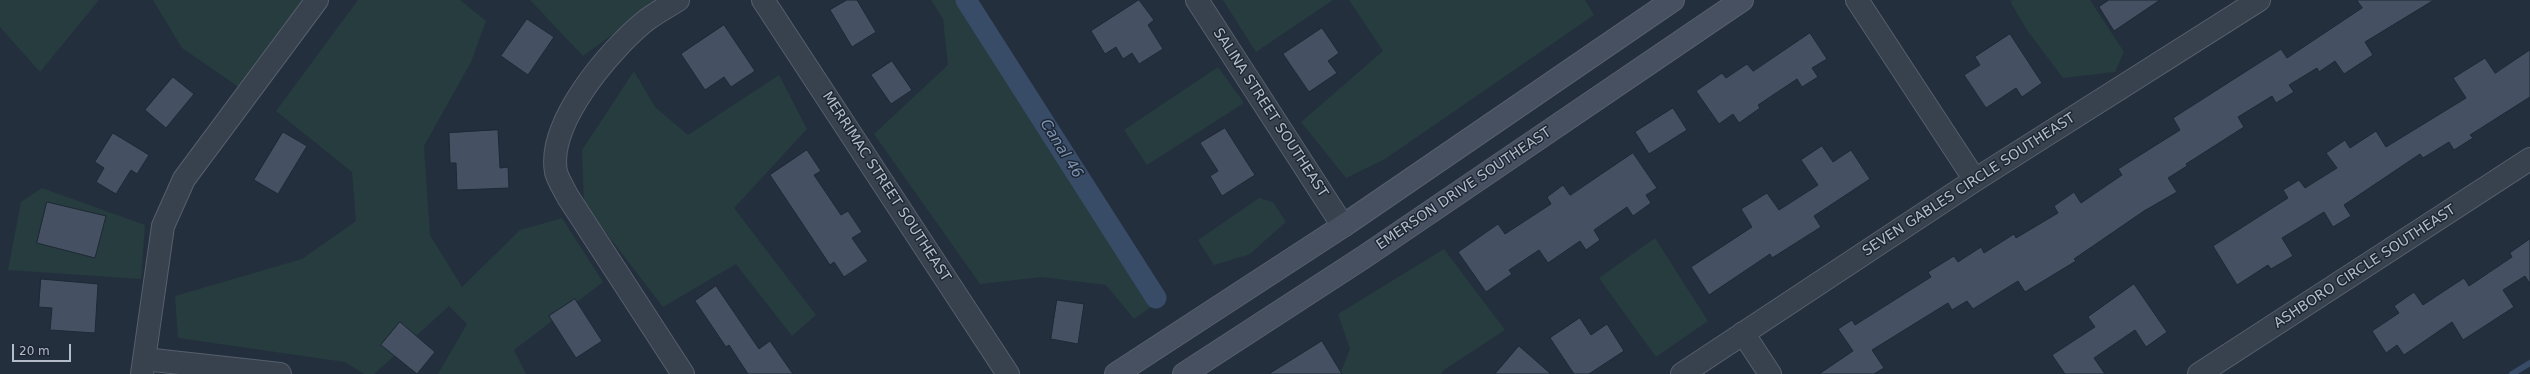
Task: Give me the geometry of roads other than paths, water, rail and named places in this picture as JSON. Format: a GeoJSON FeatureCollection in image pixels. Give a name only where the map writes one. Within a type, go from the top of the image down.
{"type":"FeatureCollection","features":[{"type":"Feature","properties":{"kind":"street"},"geometry":{"type":"LineString","coordinates":[[280,374],[143,366],[163,226],[184,178],[317,0]]}},
{"type":"Feature","properties":{"kind":"street"},"geometry":{"type":"LineString","coordinates":[[678,0],[645,22],[620,46],[582,91],[563,122],[556,150],[556,172],[568,197],[683,374]]}},
{"type":"Feature","properties":{"kind":"street","name":"MERRIMAC STREET SOUTHEAST"},"geometry":{"type":"LineString","coordinates":[[764,0],[1008,374]]}},
{"type":"Feature","properties":{"kind":"street","name":"SALINA STREET SOUTHEAST"},"geometry":{"type":"LineString","coordinates":[[1197,0],[1343,226]]}},
{"type":"Feature","properties":{"kind":"street"},"geometry":{"type":"LineString","coordinates":[[1116,374],[1343,226],[1673,0]]}},
{"type":"Feature","properties":{"kind":"street","name":"EMERSON DRIVE SOUTHEAST"},"geometry":{"type":"LineString","coordinates":[[1184,374],[1364,258],[1742,0]]}},
{"type":"Feature","properties":{"kind":"street"},"geometry":{"type":"LineString","coordinates":[[1857,0],[1975,180]]}},
{"type":"Feature","properties":{"kind":"street","name":"SEVEN GABLES CIRCLE SOUTHEAST"},"geometry":{"type":"LineString","coordinates":[[1682,374],[1975,180],[2259,0]]}},
{"type":"Feature","properties":{"kind":"street","name":"ASHBORO CIRCLE SOUTHEAST"},"geometry":{"type":"LineString","coordinates":[[2199,374],[2530,159]]}},
{"type":"Feature","properties":{"kind":"street"},"geometry":{"type":"LineString","coordinates":[[1743,333],[1770,374]]}},
{"type":"Feature","properties":{"kind":"waterway","name":"Canal 46"},"geometry":{"type":"LineString","coordinates":[[966,0],[1156,298]]}},
{"type":"Feature","properties":{"kind":"waterway"},"geometry":{"type":"LineString","coordinates":[[2512,374],[2530,363]]}}]}
